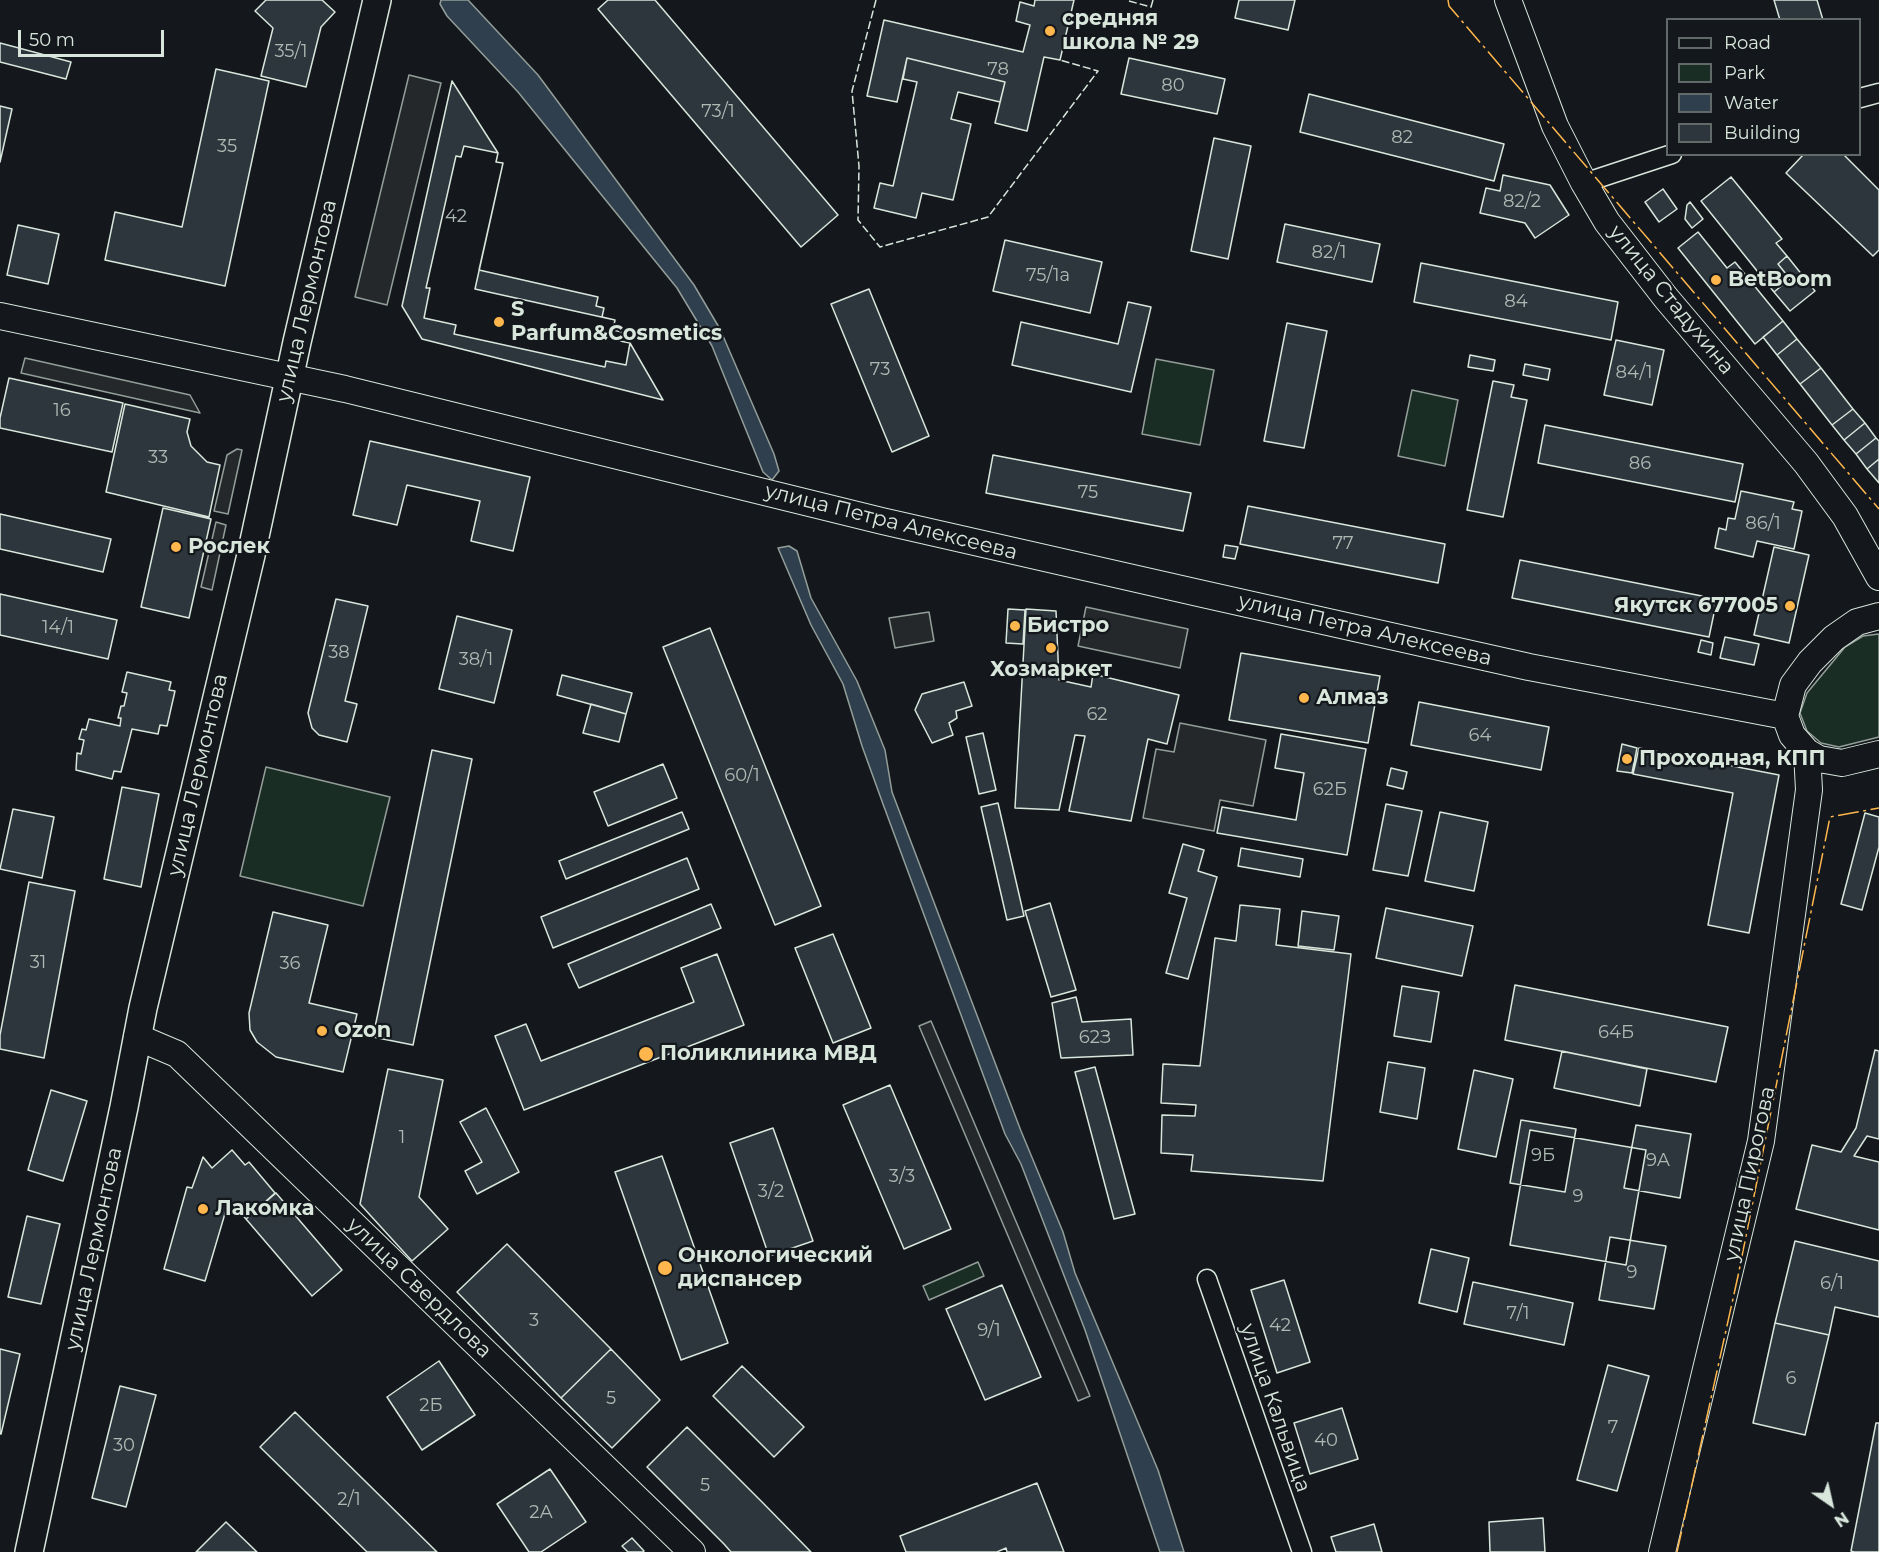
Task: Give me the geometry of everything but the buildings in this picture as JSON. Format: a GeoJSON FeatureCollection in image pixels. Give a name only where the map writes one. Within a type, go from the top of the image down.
{"type":"FeatureCollection","features":[{"type":"Feature","properties":{"kind":"main road","name":"улица Лермонтова"},"geometry":{"type":"LineString","coordinates":[[29,1552],[137,1037],[251,555],[289,379],[377,0]]}},
{"type":"Feature","properties":{"kind":"street","name":"улица Стадухина"},"geometry":{"type":"LineString","coordinates":[[1508,0],[1556,126],[1584,183],[1608,222],[1666,298],[1806,463],[1845,516],[1879,581],[1868,619],[1834,638],[1810,663],[1793,684],[1785,716]]}},
{"type":"Feature","properties":{"kind":"street"},"geometry":{"type":"LineString","coordinates":[[1861,98],[1879,93]]}},
{"type":"Feature","properties":{"kind":"street"},"geometry":{"type":"LineString","coordinates":[[1584,183],[1666,156]]}},
{"type":"Feature","properties":{"kind":"street","name":"улица Петра Алексеева"},"geometry":{"type":"LineString","coordinates":[[0,316],[289,379],[345,389],[996,548],[1529,667],[1785,716]]}},
{"type":"Feature","properties":{"kind":"street"},"geometry":{"type":"LineString","coordinates":[[1785,716],[1792,735],[1807,752],[1819,759],[1842,763]]}},
{"type":"Feature","properties":{"kind":"street","name":"улица Пирогова"},"geometry":{"type":"LineString","coordinates":[[1662,1552],[1761,1141],[1809,790],[1807,752]]}},
{"type":"Feature","properties":{"kind":"street"},"geometry":{"type":"LineString","coordinates":[[1809,790],[1822,776],[1842,763],[1879,754]]}},
{"type":"Feature","properties":{"kind":"street","name":"улица Свердлова"},"geometry":{"type":"LineString","coordinates":[[137,1037],[177,1054],[692,1552]]}},
{"type":"Feature","properties":{"kind":"street","name":"улица Кальвица"},"geometry":{"type":"LineString","coordinates":[[1207,1279],[1302,1552]]}},
{"type":"Feature","properties":{"kind":"green space"},"geometry":{"type":"Polygon","coordinates":[[[1156,359],[1214,370],[1200,445],[1142,434],[1156,359]]]}},
{"type":"Feature","properties":{"kind":"green space"},"geometry":{"type":"Polygon","coordinates":[[[1412,390],[1458,400],[1445,466],[1398,456],[1412,390]]]}},
{"type":"Feature","properties":{"kind":"green space"},"geometry":{"type":"Polygon","coordinates":[[[1879,634],[1879,737],[1839,747],[1821,743],[1807,731],[1800,713],[1807,693],[1845,647],[1863,636],[1879,634]]]}},
{"type":"Feature","properties":{"kind":"green space"},"geometry":{"type":"Polygon","coordinates":[[[266,767],[390,797],[363,906],[240,876],[266,767]]]}},
{"type":"Feature","properties":{"kind":"green space"},"geometry":{"type":"Polygon","coordinates":[[[978,1262],[984,1276],[929,1300],[923,1286],[978,1262]]]}},
{"type":"Feature","properties":{"kind":"shaded area"},"geometry":{"type":"Polygon","coordinates":[[[409,75],[441,83],[387,305],[355,297],[409,75]]]}},
{"type":"Feature","properties":{"kind":"shaded area"},"geometry":{"type":"Polygon","coordinates":[[[25,358],[190,395],[200,413],[21,373],[25,358]]]}},
{"type":"Feature","properties":{"kind":"shaded area"},"geometry":{"type":"Polygon","coordinates":[[[237,449],[242,450],[228,514],[214,511],[227,455],[237,449]]]}},
{"type":"Feature","properties":{"kind":"shaded area"},"geometry":{"type":"Polygon","coordinates":[[[216,522],[226,525],[212,590],[201,587],[216,522]]]}},
{"type":"Feature","properties":{"kind":"shaded area"},"geometry":{"type":"Polygon","coordinates":[[[1086,607],[1188,629],[1180,668],[1078,646],[1086,607]]]}},
{"type":"Feature","properties":{"kind":"shaded area"},"geometry":{"type":"Polygon","coordinates":[[[929,612],[934,641],[895,648],[889,618],[929,612]]]}},
{"type":"Feature","properties":{"kind":"shaded area"},"geometry":{"type":"Polygon","coordinates":[[[1180,723],[1266,740],[1253,806],[1220,800],[1214,831],[1143,818],[1156,749],[1174,752],[1180,723]]]}},
{"type":"Feature","properties":{"kind":"shaded area"},"geometry":{"type":"Polygon","coordinates":[[[931,1021],[1090,1396],[1078,1401],[919,1026],[931,1021]]]}},
{"type":"Feature","properties":{"kind":"water"},"geometry":{"type":"Polygon","coordinates":[[[441,0],[468,0],[538,75],[694,285],[720,329],[774,454],[779,471],[772,480],[763,472],[712,346],[677,288],[518,92],[447,16],[440,4],[441,0]]]}},
{"type":"Feature","properties":{"kind":"water"},"geometry":{"type":"Polygon","coordinates":[[[789,546],[797,551],[811,598],[857,681],[885,750],[892,792],[1021,1131],[1063,1232],[1075,1273],[1158,1470],[1184,1552],[1160,1552],[1085,1330],[1021,1164],[1005,1134],[862,746],[843,684],[811,625],[778,548],[789,546]]]}},
{"type":"Feature","properties":{"kind":"fence"},"geometry":{"type":"LineString","coordinates":[[876,0],[852,91],[859,166],[858,220],[880,247],[988,217],[1098,71],[1060,60]]}},
{"type":"Feature","properties":{"kind":"fence"},"geometry":{"type":"LineString","coordinates":[[1129,1],[1151,7],[1153,0]]}},
{"type":"Feature","properties":{"kind":"power"},"geometry":{"type":"LineString","coordinates":[[1448,0],[1449,6],[1879,509]]}},
{"type":"Feature","properties":{"kind":"power"},"geometry":{"type":"LineString","coordinates":[[1677,1552],[1738,1276],[1830,817],[1879,808]]}},
{"type":"Feature","properties":{"kind":"place","name":"средняя школа № 29"},"geometry":{"type":"Point","coordinates":[1050,31]}},
{"type":"Feature","properties":{"kind":"place","name":"BetBoom"},"geometry":{"type":"Point","coordinates":[1716,280]}},
{"type":"Feature","properties":{"kind":"place","name":"S Parfum&Cosmetics"},"geometry":{"type":"Point","coordinates":[499,322]}},
{"type":"Feature","properties":{"kind":"place","name":"Рослек"},"geometry":{"type":"Point","coordinates":[176,547]}},
{"type":"Feature","properties":{"kind":"place","name":"Якутск 677005"},"geometry":{"type":"Point","coordinates":[1790,606]}},
{"type":"Feature","properties":{"kind":"place","name":"Бистро"},"geometry":{"type":"Point","coordinates":[1015,626]}},
{"type":"Feature","properties":{"kind":"place","name":"Хозмаркет"},"geometry":{"type":"Point","coordinates":[1051,648]}},
{"type":"Feature","properties":{"kind":"place","name":"Алмаз"},"geometry":{"type":"Point","coordinates":[1304,698]}},
{"type":"Feature","properties":{"kind":"place","name":"Проходная, КПП"},"geometry":{"type":"Point","coordinates":[1627,759]}},
{"type":"Feature","properties":{"kind":"place","name":"Ozon"},"geometry":{"type":"Point","coordinates":[322,1031]}},
{"type":"Feature","properties":{"kind":"place","name":"Поликлиника МВД"},"geometry":{"type":"Point","coordinates":[646,1054]}},
{"type":"Feature","properties":{"kind":"place","name":"Лакомка"},"geometry":{"type":"Point","coordinates":[203,1209]}},
{"type":"Feature","properties":{"kind":"place","name":"Онкологический диспансер"},"geometry":{"type":"Point","coordinates":[665,1268]}}]}
